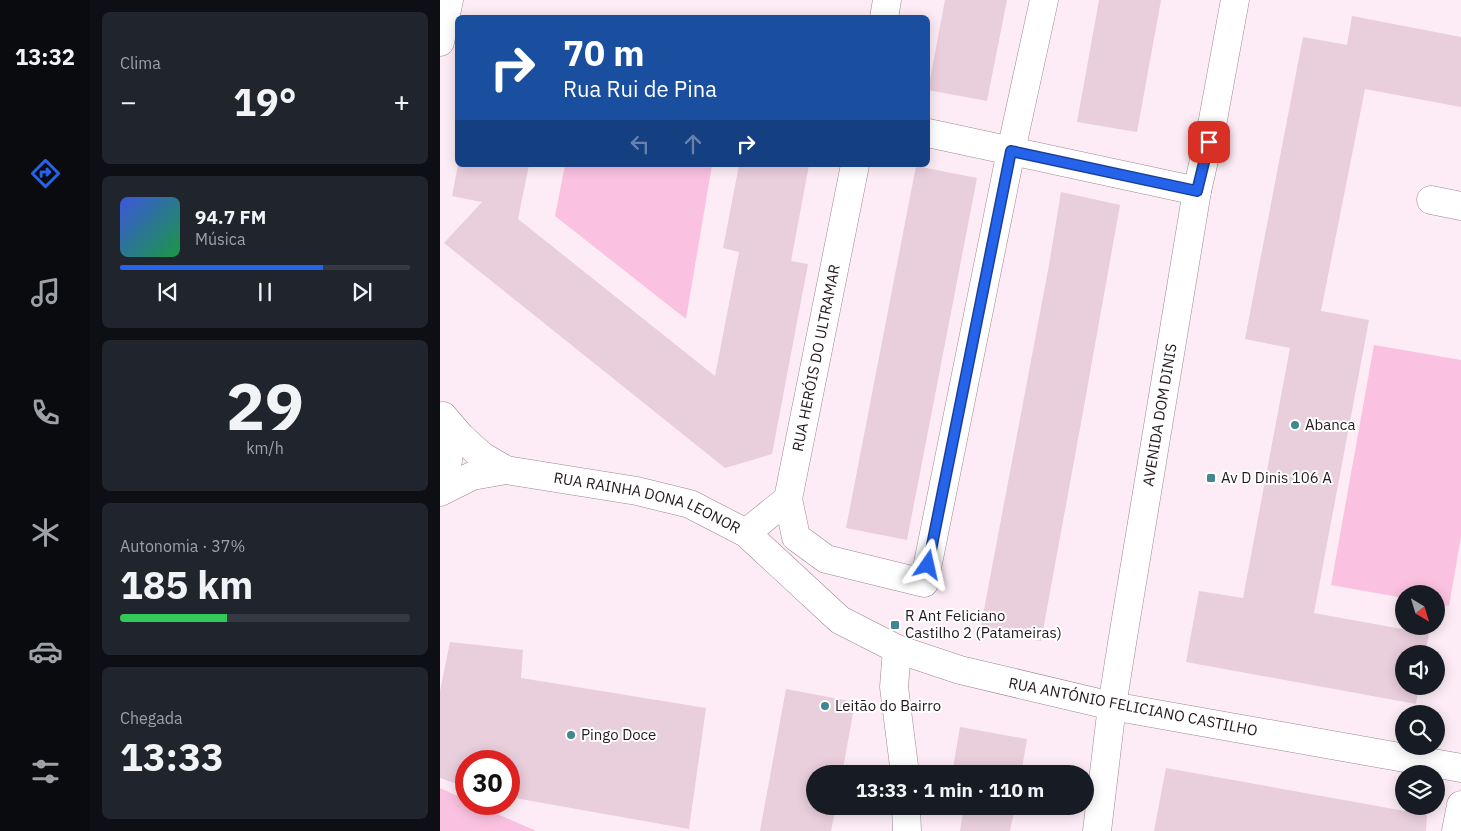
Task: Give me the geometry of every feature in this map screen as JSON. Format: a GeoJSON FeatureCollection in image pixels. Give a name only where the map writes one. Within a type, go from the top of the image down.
{"type":"FeatureCollection","features":[{"type":"Feature","properties":{"kind":"street"},"geometry":{"type":"LineString","coordinates":[[440,42],[449,0]]}},
{"type":"Feature","properties":{"kind":"street"},"geometry":{"type":"LineString","coordinates":[[884,15],[887,0]]}},
{"type":"Feature","properties":{"kind":"street"},"geometry":{"type":"LineString","coordinates":[[746,534],[788,499],[796,537],[826,558],[924,584],[1011,151],[1044,0]]}},
{"type":"Feature","properties":{"kind":"street","name":"AVENIDA DOM DINIS"},"geometry":{"type":"LineString","coordinates":[[1097,831],[1112,706],[1197,191],[1212,125],[1235,0]]}},
{"type":"Feature","properties":{"kind":"street"},"geometry":{"type":"LineString","coordinates":[[930,133],[1197,191]]}},
{"type":"Feature","properties":{"kind":"street","name":"RUA HERÓIS DO ULTRAMAR"},"geometry":{"type":"LineString","coordinates":[[788,499],[855,167]]}},
{"type":"Feature","properties":{"kind":"street"},"geometry":{"type":"LineString","coordinates":[[1431,200],[1461,206]]}},
{"type":"Feature","properties":{"kind":"street"},"geometry":{"type":"LineString","coordinates":[[440,483],[448,458],[448,436],[442,413]]}},
{"type":"Feature","properties":{"kind":"street","name":"RUA RAINHA DONA LEONOR"},"geometry":{"type":"LineString","coordinates":[[442,413],[461,437],[482,456],[506,470]]}},
{"type":"Feature","properties":{"kind":"street","name":"RUA RAINHA DONA LEONOR"},"geometry":{"type":"LineString","coordinates":[[440,492],[472,476],[506,470],[637,491],[690,504],[746,534],[776,561]]}},
{"type":"Feature","properties":{"kind":"street","name":"RUA ANTÓNIO FELICIANO CASTILHO"},"geometry":{"type":"LineString","coordinates":[[776,561],[840,620],[897,649],[960,670],[1112,706],[1461,768]]}},
{"type":"Feature","properties":{"kind":"street"},"geometry":{"type":"LineString","coordinates":[[897,649],[894,687],[904,765]]}},
{"type":"Feature","properties":{"kind":"street"},"geometry":{"type":"LineString","coordinates":[[1456,831],[1461,805]]}},
{"type":"Feature","properties":{"kind":"street"},"geometry":{"type":"LineString","coordinates":[[906,815],[907,831]]}},
{"type":"Feature","properties":{"kind":"shaded area"},"geometry":{"type":"Polygon","coordinates":[[[565,167],[712,167],[686,319],[555,216],[565,167]]]}},
{"type":"Feature","properties":{"kind":"shaded area"},"geometry":{"type":"Polygon","coordinates":[[[1374,345],[1461,360],[1461,537],[1449,606],[1445,605],[1445,585],[1395,585],[1395,596],[1331,585],[1374,345]]]}},
{"type":"Feature","properties":{"kind":"shaded area"},"geometry":{"type":"Polygon","coordinates":[[[440,788],[455,795],[455,815],[500,815],[536,831],[440,831],[440,788]]]}},
{"type":"Feature","properties":{"kind":"building"},"geometry":{"type":"Polygon","coordinates":[[[945,0],[1007,0],[987,101],[930,90],[930,79],[945,0]]]}},
{"type":"Feature","properties":{"kind":"building"},"geometry":{"type":"Polygon","coordinates":[[[1099,0],[1161,0],[1137,132],[1077,122],[1099,0]]]}},
{"type":"Feature","properties":{"kind":"building"},"geometry":{"type":"Polygon","coordinates":[[[1352,16],[1461,37],[1461,107],[1365,89],[1321,311],[1369,320],[1314,613],[1395,628],[1395,635],[1429,635],[1427,645],[1395,645],[1395,695],[1418,695],[1416,704],[1186,662],[1199,591],[1243,598],[1290,348],[1245,339],[1303,37],[1347,45],[1352,16]]]}},
{"type":"Feature","properties":{"kind":"building"},"geometry":{"type":"Polygon","coordinates":[[[458,167],[529,167],[518,219],[715,376],[739,252],[723,248],[739,167],[809,167],[791,261],[808,264],[772,454],[725,468],[444,243],[482,202],[452,196],[458,167]]]}},
{"type":"Feature","properties":{"kind":"building"},"geometry":{"type":"Polygon","coordinates":[[[916,167],[977,178],[907,540],[846,528],[916,167]]]}},
{"type":"Feature","properties":{"kind":"building"},"geometry":{"type":"Polygon","coordinates":[[[1061,192],[1120,205],[1041,641],[980,631],[1061,192]]]}},
{"type":"Feature","properties":{"kind":"building","name":"Pingo Doce"},"geometry":{"type":"Polygon","coordinates":[[[450,642],[523,650],[521,678],[706,708],[689,829],[520,799],[520,750],[455,750],[455,783],[440,778],[440,691],[450,642]]]}},
{"type":"Feature","properties":{"kind":"building"},"geometry":{"type":"Polygon","coordinates":[[[786,689],[855,702],[844,765],[806,765],[806,815],[834,815],[831,831],[760,831],[786,689]]]}},
{"type":"Feature","properties":{"kind":"building"},"geometry":{"type":"Polygon","coordinates":[[[960,727],[1027,739],[1023,765],[954,765],[960,727]]]}},
{"type":"Feature","properties":{"kind":"building"},"geometry":{"type":"Polygon","coordinates":[[[1166,768],[1395,809],[1395,815],[1427,815],[1426,831],[1154,831],[1166,768]]]}},
{"type":"Feature","properties":{"kind":"building"},"geometry":{"type":"Polygon","coordinates":[[[963,815],[1013,815],[1010,831],[960,831],[963,815]]]}},
{"type":"Feature","properties":{"kind":"place","name":"Abanca"},"geometry":{"type":"Point","coordinates":[1295,425]}},
{"type":"Feature","properties":{"kind":"place","name":"Av D Dinis 106 A"},"geometry":{"type":"Point","coordinates":[1211,478]}},
{"type":"Feature","properties":{"kind":"place","name":"R Ant Feliciano Castilho 2 (Patameiras)"},"geometry":{"type":"Point","coordinates":[895,625]}},
{"type":"Feature","properties":{"kind":"place","name":"Leitão do Bairro"},"geometry":{"type":"Point","coordinates":[825,706]}},
{"type":"Feature","properties":{"kind":"place","name":"Pingo Doce"},"geometry":{"type":"Point","coordinates":[571,735]}},
{"type":"Feature","properties":{"kind":"route"},"geometry":{"type":"LineString","coordinates":[[928,565],[1011,151],[1197,191],[1209,142]]}}]}
